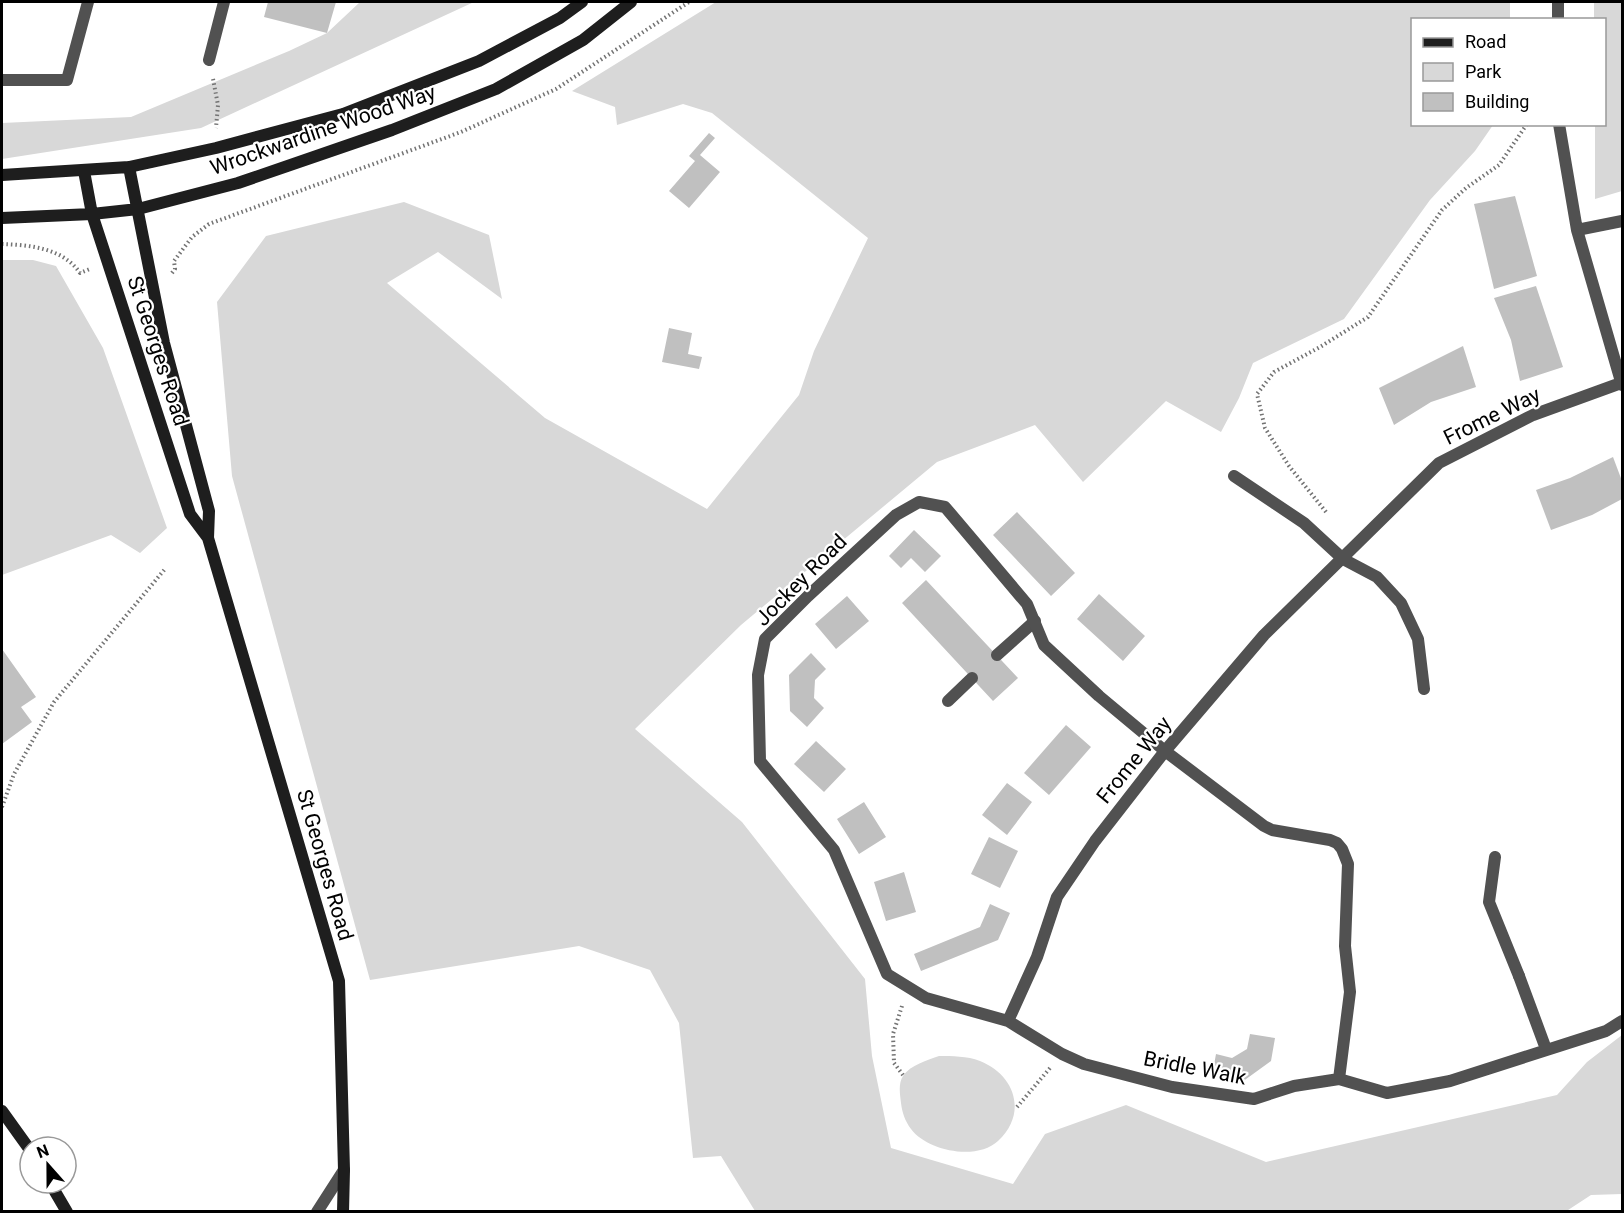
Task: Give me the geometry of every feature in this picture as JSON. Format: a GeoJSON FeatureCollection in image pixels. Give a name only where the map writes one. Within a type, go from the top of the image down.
{"type":"FeatureCollection","features":[{"type":"Feature","properties":{"kind":"street"},"geometry":{"type":"LineString","coordinates":[[2,80],[67,80],[88,2]]}},
{"type":"Feature","properties":{"kind":"street"},"geometry":{"type":"LineString","coordinates":[[209,60],[224,2]]}},
{"type":"Feature","properties":{"kind":"street","name":"Wrockwardine Wood Way"},"geometry":{"type":"LineString","coordinates":[[2,175],[129,167],[216,148],[343,114],[479,61],[560,18],[582,2]]}},
{"type":"Feature","properties":{"kind":"street","name":"Wrockwardine Wood Way"},"geometry":{"type":"LineString","coordinates":[[2,218],[92,214],[138,209],[238,183],[392,130],[496,89],[583,40],[631,2]]}},
{"type":"Feature","properties":{"kind":"street"},"geometry":{"type":"LineString","coordinates":[[1558,2],[1558,18]]}},
{"type":"Feature","properties":{"kind":"street"},"geometry":{"type":"LineString","coordinates":[[1559,126],[1577,230],[1622,384]]}},
{"type":"Feature","properties":{"kind":"street","name":"St Georges Road"},"geometry":{"type":"LineString","coordinates":[[129,167],[164,343],[209,512],[208,538],[339,981],[344,1212]]}},
{"type":"Feature","properties":{"kind":"street","name":"St Georges Road"},"geometry":{"type":"LineString","coordinates":[[84,171],[92,214],[190,514],[208,538]]}},
{"type":"Feature","properties":{"kind":"street"},"geometry":{"type":"LineString","coordinates":[[1577,230],[1623,221]]}},
{"type":"Feature","properties":{"kind":"street","name":"Frome Way"},"geometry":{"type":"LineString","coordinates":[[1008,1021],[1036,957],[1057,897],[1095,841],[1165,751],[1264,635],[1439,464],[1533,415],[1622,384]]}},
{"type":"Feature","properties":{"kind":"street"},"geometry":{"type":"LineString","coordinates":[[1234,476],[1304,523],[1343,559],[1377,577],[1401,603],[1418,639],[1424,689]]}},
{"type":"Feature","properties":{"kind":"street","name":"Jockey Road"},"geometry":{"type":"LineString","coordinates":[[1008,1021],[926,998],[887,974],[834,850],[760,761],[758,675],[765,639],[896,515],[919,502],[945,507],[1027,604],[1044,645],[1099,696],[1165,751],[1264,826],[1272,830],[1337,843],[1346,856],[1348,871],[1345,946],[1350,992],[1339,1079]]}},
{"type":"Feature","properties":{"kind":"street"},"geometry":{"type":"LineString","coordinates":[[997,655],[1035,621]]}},
{"type":"Feature","properties":{"kind":"street"},"geometry":{"type":"LineString","coordinates":[[948,701],[972,678]]}},
{"type":"Feature","properties":{"kind":"street"},"geometry":{"type":"LineString","coordinates":[[1495,857],[1490,902],[1546,1049]]}},
{"type":"Feature","properties":{"kind":"street","name":"Bridle Walk"},"geometry":{"type":"LineString","coordinates":[[1008,1021],[1062,1054],[1084,1064],[1172,1087],[1254,1099],[1293,1086],[1339,1079],[1387,1093],[1450,1081],[1606,1031],[1623,1021]]}},
{"type":"Feature","properties":{"kind":"street"},"geometry":{"type":"LineString","coordinates":[[2,1112],[19,1135]]}},
{"type":"Feature","properties":{"kind":"street"},"geometry":{"type":"LineString","coordinates":[[317,1212],[344,1170]]}},
{"type":"Feature","properties":{"kind":"street"},"geometry":{"type":"LineString","coordinates":[[57,1195],[67,1212]]}},
{"type":"Feature","properties":{"kind":"path"},"geometry":{"type":"LineString","coordinates":[[209,60],[218,105],[215,132]]}},
{"type":"Feature","properties":{"kind":"path"},"geometry":{"type":"LineString","coordinates":[[1354,547],[1289,466],[1265,428],[1257,394],[1274,372],[1368,317],[1442,210],[1466,188],[1499,165],[1526,126]]}},
{"type":"Feature","properties":{"kind":"path"},"geometry":{"type":"LineString","coordinates":[[171,274],[175,269],[174,261],[192,237],[209,224],[242,211]]}},
{"type":"Feature","properties":{"kind":"path"},"geometry":{"type":"LineString","coordinates":[[2,244],[20,245],[61,254],[74,263],[80,273]]}},
{"type":"Feature","properties":{"kind":"path"},"geometry":{"type":"LineString","coordinates":[[2,807],[14,774],[54,702],[165,569]]}},
{"type":"Feature","properties":{"kind":"path"},"geometry":{"type":"LineString","coordinates":[[903,1075],[894,1063],[893,1034],[908,988]]}},
{"type":"Feature","properties":{"kind":"path"},"geometry":{"type":"LineString","coordinates":[[1017,1107],[1062,1054]]}},
{"type":"Feature","properties":{"kind":"green space"},"geometry":{"type":"Polygon","coordinates":[[[360,2],[474,2],[201,128],[2,159],[2,123],[131,117],[327,33],[360,2]]]}},
{"type":"Feature","properties":{"kind":"green space"},"geometry":{"type":"Polygon","coordinates":[[[716,2],[1510,2],[1510,18],[1411,18],[1411,126],[1492,126],[1475,151],[1430,200],[1344,319],[1253,363],[1239,398],[1221,432],[1166,401],[1083,482],[1035,425],[937,462],[741,625],[635,729],[742,822],[865,979],[872,1056],[891,1148],[1013,1184],[1045,1134],[1126,1105],[1266,1162],[1557,1095],[1587,1062],[1622,1035],[1622,1194],[1591,1195],[1565,1212],[755,1211],[721,1156],[693,1158],[679,1023],[650,970],[579,946],[370,980],[232,476],[217,302],[266,236],[404,202],[489,235],[502,299],[438,252],[387,283],[545,418],[707,509],[799,395],[814,351],[868,238],[712,113],[683,104],[617,125],[615,107],[572,91],[716,2]]]}},
{"type":"Feature","properties":{"kind":"green space"},"geometry":{"type":"Polygon","coordinates":[[[1594,2],[1622,2],[1622,191],[1595,199],[1595,126],[1606,126],[1606,18],[1594,18],[1594,2]]]}},
{"type":"Feature","properties":{"kind":"green space"},"geometry":{"type":"Polygon","coordinates":[[[2,260],[33,260],[56,266],[103,348],[167,528],[140,553],[111,535],[2,575],[2,260]]]}},
{"type":"Feature","properties":{"kind":"green space"},"geometry":{"type":"Polygon","coordinates":[[[939,1056],[965,1057],[980,1061],[1002,1075],[1009,1085],[1015,1107],[1013,1119],[998,1141],[989,1147],[965,1152],[940,1148],[918,1137],[907,1123],[901,1103],[901,1079],[915,1066],[939,1056]]]}},
{"type":"Feature","properties":{"kind":"building"},"geometry":{"type":"Polygon","coordinates":[[[268,2],[336,2],[327,33],[264,17],[268,2]]]}},
{"type":"Feature","properties":{"kind":"building"},"geometry":{"type":"Polygon","coordinates":[[[709,133],[715,138],[700,155],[720,172],[689,208],[669,191],[695,161],[689,156],[709,133]]]}},
{"type":"Feature","properties":{"kind":"building"},"geometry":{"type":"Polygon","coordinates":[[[1515,196],[1537,276],[1494,289],[1474,204],[1515,196]]]}},
{"type":"Feature","properties":{"kind":"building"},"geometry":{"type":"Polygon","coordinates":[[[1536,286],[1563,367],[1520,381],[1511,340],[1494,298],[1536,286]]]}},
{"type":"Feature","properties":{"kind":"building"},"geometry":{"type":"Polygon","coordinates":[[[669,328],[692,333],[688,354],[702,357],[699,369],[662,362],[669,328]]]}},
{"type":"Feature","properties":{"kind":"building"},"geometry":{"type":"Polygon","coordinates":[[[1463,346],[1476,387],[1431,402],[1394,425],[1379,388],[1463,346]]]}},
{"type":"Feature","properties":{"kind":"building"},"geometry":{"type":"Polygon","coordinates":[[[1613,457],[1622,481],[1622,499],[1592,515],[1551,530],[1536,490],[1570,478],[1613,457]]]}},
{"type":"Feature","properties":{"kind":"building"},"geometry":{"type":"Polygon","coordinates":[[[1017,512],[1075,573],[1051,596],[993,535],[1017,512]]]}},
{"type":"Feature","properties":{"kind":"building"},"geometry":{"type":"Polygon","coordinates":[[[914,530],[941,556],[925,572],[911,558],[901,568],[889,556],[914,530]]]}},
{"type":"Feature","properties":{"kind":"building"},"geometry":{"type":"Polygon","coordinates":[[[926,580],[1018,678],[993,701],[902,603],[926,580]]]}},
{"type":"Feature","properties":{"kind":"building"},"geometry":{"type":"Polygon","coordinates":[[[1099,594],[1145,636],[1123,661],[1077,619],[1099,594]]]}},
{"type":"Feature","properties":{"kind":"building"},"geometry":{"type":"Polygon","coordinates":[[[847,596],[869,621],[836,649],[815,624],[847,596]]]}},
{"type":"Feature","properties":{"kind":"building"},"geometry":{"type":"Polygon","coordinates":[[[2,649],[36,697],[21,707],[32,722],[2,744],[2,649]]]}},
{"type":"Feature","properties":{"kind":"building"},"geometry":{"type":"Polygon","coordinates":[[[811,653],[826,669],[815,680],[814,698],[824,708],[807,727],[790,711],[789,675],[811,653]]]}},
{"type":"Feature","properties":{"kind":"building"},"geometry":{"type":"Polygon","coordinates":[[[1066,725],[1091,747],[1049,795],[1024,773],[1066,725]]]}},
{"type":"Feature","properties":{"kind":"building"},"geometry":{"type":"Polygon","coordinates":[[[816,741],[846,769],[824,792],[794,764],[816,741]]]}},
{"type":"Feature","properties":{"kind":"building"},"geometry":{"type":"Polygon","coordinates":[[[1007,783],[1032,802],[1007,835],[982,815],[1007,783]]]}},
{"type":"Feature","properties":{"kind":"building"},"geometry":{"type":"Polygon","coordinates":[[[864,802],[886,837],[859,854],[837,819],[864,802]]]}},
{"type":"Feature","properties":{"kind":"building"},"geometry":{"type":"Polygon","coordinates":[[[989,837],[1018,851],[1000,888],[971,874],[989,837]]]}},
{"type":"Feature","properties":{"kind":"building"},"geometry":{"type":"Polygon","coordinates":[[[904,872],[916,912],[886,921],[874,882],[904,872]]]}},
{"type":"Feature","properties":{"kind":"building"},"geometry":{"type":"Polygon","coordinates":[[[990,904],[1010,913],[998,940],[921,971],[914,954],[980,927],[990,904]]]}},
{"type":"Feature","properties":{"kind":"building"},"geometry":{"type":"Polygon","coordinates":[[[1250,1034],[1275,1038],[1271,1061],[1242,1082],[1212,1076],[1216,1054],[1232,1058],[1247,1049],[1250,1034]]]}}]}
